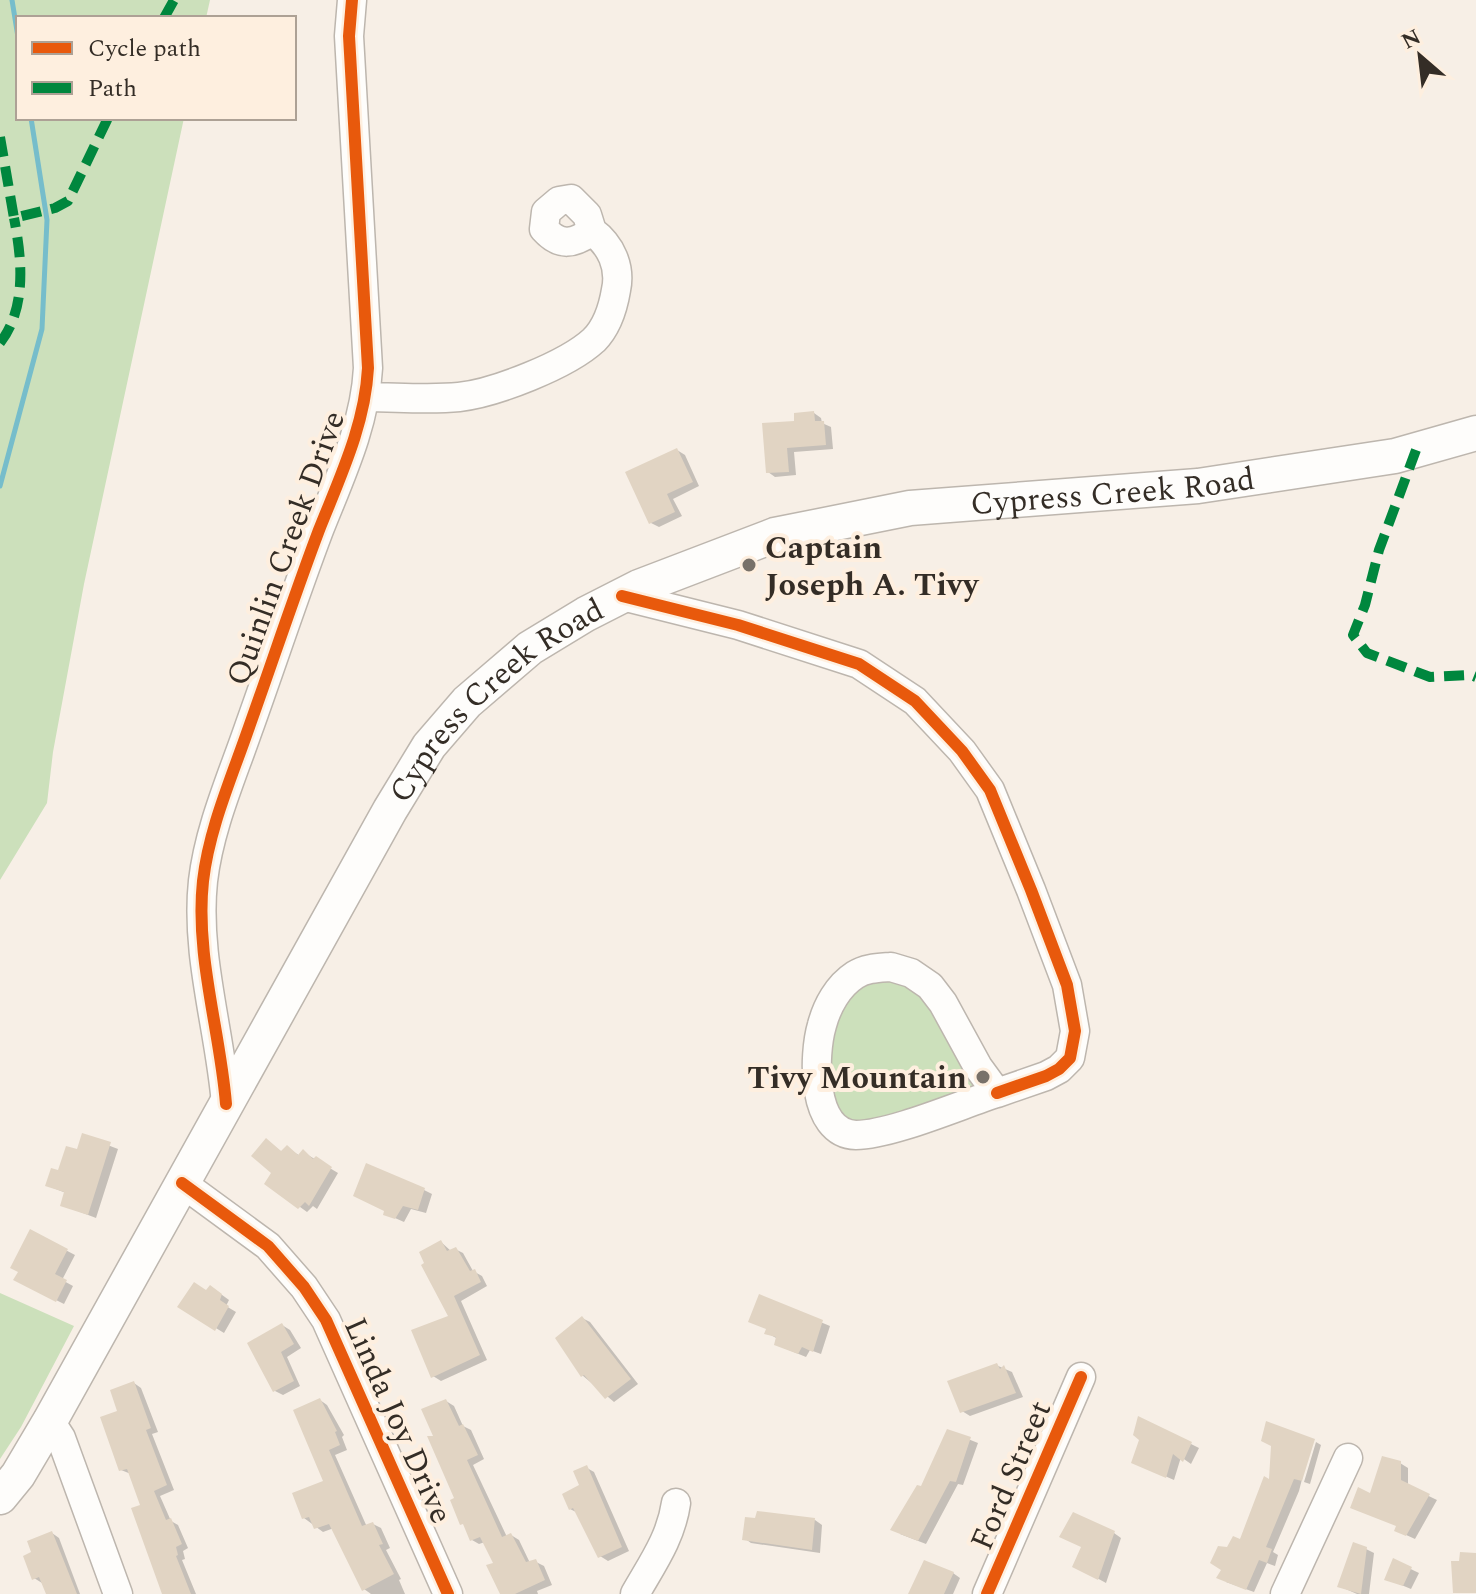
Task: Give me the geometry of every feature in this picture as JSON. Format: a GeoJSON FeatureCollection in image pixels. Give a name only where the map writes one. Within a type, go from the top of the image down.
{"type":"FeatureCollection","features":[{"type":"Feature","properties":{"kind":"main road","name":"Cypress Creek Road"},"geometry":{"type":"LineString","coordinates":[[0,1497],[18,1475],[50,1421],[390,810],[429,746],[467,702],[530,648],[622,596],[691,565],[775,535],[910,508],[1198,486],[1395,456],[1476,433]]}},
{"type":"Feature","properties":{"kind":"street","name":"Quinlin Creek Drive"},"geometry":{"type":"LineString","coordinates":[[226,1104],[202,929],[203,881],[213,831],[311,552],[356,435],[366,397],[368,368],[349,36],[352,0]]}},
{"type":"Feature","properties":{"kind":"street"},"geometry":{"type":"LineString","coordinates":[[366,397],[459,397],[501,388],[583,348],[596,338],[612,312],[618,281],[613,255],[601,237],[592,231]]}},
{"type":"Feature","properties":{"kind":"street"},"geometry":{"type":"LineString","coordinates":[[622,596],[738,625],[859,664],[915,701],[962,751],[990,790],[1067,985],[1075,1031],[1070,1058],[1046,1076],[997,1093],[888,1129],[855,1135],[839,1131],[829,1119],[821,1102],[817,1080],[821,1026],[831,1000],[858,973],[891,967],[911,973],[930,986],[997,1093]]}},
{"type":"Feature","properties":{"kind":"street","name":"Linda Joy Drive"},"geometry":{"type":"LineString","coordinates":[[182,1183],[268,1246],[304,1287],[326,1320],[448,1594]]}},
{"type":"Feature","properties":{"kind":"street","name":"Ford Street"},"geometry":{"type":"LineString","coordinates":[[987,1594],[1081,1377]]}},
{"type":"Feature","properties":{"kind":"street"},"geometry":{"type":"LineString","coordinates":[[50,1421],[61,1438],[118,1594]]}},
{"type":"Feature","properties":{"kind":"street"},"geometry":{"type":"LineString","coordinates":[[1285,1594],[1348,1458]]}},
{"type":"Feature","properties":{"kind":"street"},"geometry":{"type":"LineString","coordinates":[[635,1594],[666,1540],[676,1503]]}},
{"type":"Feature","properties":{"kind":"green space"},"geometry":{"type":"Polygon","coordinates":[[[0,0],[210,0],[206,16],[16,16],[16,120],[184,120],[84,584],[53,752],[47,803],[0,880],[0,0]]]}},
{"type":"Feature","properties":{"kind":"green space"},"geometry":{"type":"Polygon","coordinates":[[[881,979],[917,987],[987,1090],[865,1125],[840,1116],[826,1073],[836,1021],[848,999],[881,979]]]}},
{"type":"Feature","properties":{"kind":"green space"},"geometry":{"type":"Polygon","coordinates":[[[0,1293],[74,1326],[21,1427],[0,1459],[0,1293]]]}},
{"type":"Feature","properties":{"kind":"building"},"geometry":{"type":"Polygon","coordinates":[[[814,411],[815,421],[824,421],[826,445],[787,448],[789,472],[766,473],[762,423],[794,421],[794,413],[814,411]]]}},
{"type":"Feature","properties":{"kind":"building"},"geometry":{"type":"Polygon","coordinates":[[[677,448],[693,482],[667,494],[675,512],[649,524],[625,472],[677,448]]]}},
{"type":"Feature","properties":{"kind":"building"},"geometry":{"type":"Polygon","coordinates":[[[82,1133],[111,1142],[88,1215],[60,1206],[64,1192],[45,1186],[51,1168],[58,1170],[66,1146],[77,1149],[82,1133]]]}},
{"type":"Feature","properties":{"kind":"building"},"geometry":{"type":"Polygon","coordinates":[[[266,1138],[281,1151],[287,1145],[298,1155],[303,1149],[313,1159],[316,1156],[332,1167],[309,1206],[305,1202],[298,1209],[264,1184],[271,1173],[251,1156],[266,1138]]]}},
{"type":"Feature","properties":{"kind":"building"},"geometry":{"type":"Polygon","coordinates":[[[366,1163],[425,1188],[418,1210],[403,1206],[395,1219],[353,1196],[366,1163]]]}},
{"type":"Feature","properties":{"kind":"building"},"geometry":{"type":"Polygon","coordinates":[[[30,1229],[68,1249],[55,1274],[67,1280],[56,1302],[13,1280],[18,1272],[10,1268],[30,1229]]]}},
{"type":"Feature","properties":{"kind":"building"},"geometry":{"type":"Polygon","coordinates":[[[441,1240],[447,1251],[456,1247],[470,1271],[475,1269],[481,1282],[454,1296],[480,1355],[431,1378],[411,1330],[448,1316],[421,1265],[424,1263],[419,1252],[441,1240]]]}},
{"type":"Feature","properties":{"kind":"building"},"geometry":{"type":"Polygon","coordinates":[[[194,1282],[206,1290],[210,1285],[222,1294],[220,1300],[229,1306],[215,1331],[177,1307],[194,1282]]]}},
{"type":"Feature","properties":{"kind":"building"},"geometry":{"type":"Polygon","coordinates":[[[759,1294],[823,1320],[813,1352],[802,1347],[798,1354],[774,1345],[776,1337],[764,1334],[766,1329],[748,1322],[759,1294]]]}},
{"type":"Feature","properties":{"kind":"building"},"geometry":{"type":"Polygon","coordinates":[[[582,1316],[631,1379],[605,1399],[584,1375],[581,1377],[555,1338],[582,1316]]]}},
{"type":"Feature","properties":{"kind":"building"},"geometry":{"type":"Polygon","coordinates":[[[282,1323],[294,1344],[281,1352],[294,1381],[273,1392],[247,1343],[282,1323]]]}},
{"type":"Feature","properties":{"kind":"building"},"geometry":{"type":"Polygon","coordinates":[[[997,1363],[1000,1369],[1004,1365],[1016,1393],[960,1413],[947,1381],[997,1363]]]}},
{"type":"Feature","properties":{"kind":"building"},"geometry":{"type":"Polygon","coordinates":[[[134,1381],[151,1428],[146,1430],[167,1485],[154,1491],[166,1520],[171,1518],[182,1544],[176,1547],[176,1556],[191,1594],[162,1594],[131,1508],[140,1505],[127,1469],[119,1471],[100,1417],[117,1411],[110,1390],[134,1381]]]}},
{"type":"Feature","properties":{"kind":"building"},"geometry":{"type":"Polygon","coordinates":[[[320,1398],[337,1431],[340,1445],[329,1450],[362,1526],[373,1522],[383,1544],[379,1545],[394,1574],[362,1591],[329,1524],[314,1529],[309,1517],[302,1519],[292,1493],[323,1481],[293,1410],[320,1398]]]}},
{"type":"Feature","properties":{"kind":"building"},"geometry":{"type":"Polygon","coordinates":[[[446,1399],[478,1455],[467,1460],[502,1537],[511,1533],[526,1562],[536,1559],[545,1580],[515,1594],[500,1594],[486,1565],[493,1563],[480,1537],[470,1541],[463,1524],[460,1525],[450,1500],[454,1498],[427,1436],[433,1436],[421,1409],[446,1399]]]}},
{"type":"Feature","properties":{"kind":"building"},"geometry":{"type":"Polygon","coordinates":[[[1138,1416],[1192,1442],[1183,1462],[1173,1454],[1166,1478],[1131,1463],[1139,1440],[1133,1435],[1138,1416]]]}},
{"type":"Feature","properties":{"kind":"building"},"geometry":{"type":"Polygon","coordinates":[[[1266,1421],[1315,1439],[1302,1481],[1294,1479],[1266,1547],[1272,1549],[1267,1563],[1259,1560],[1246,1590],[1216,1578],[1221,1570],[1210,1563],[1218,1546],[1227,1547],[1233,1536],[1240,1539],[1264,1476],[1269,1479],[1271,1446],[1261,1441],[1266,1421]]]}},
{"type":"Feature","properties":{"kind":"building"},"geometry":{"type":"Polygon","coordinates":[[[947,1429],[971,1437],[956,1482],[950,1481],[918,1541],[890,1530],[917,1485],[921,1486],[947,1429]]]}},
{"type":"Feature","properties":{"kind":"building"},"geometry":{"type":"Polygon","coordinates":[[[1382,1456],[1401,1461],[1401,1480],[1430,1494],[1406,1536],[1394,1531],[1396,1526],[1350,1508],[1358,1487],[1370,1493],[1382,1456]]]}},
{"type":"Feature","properties":{"kind":"building"},"geometry":{"type":"Polygon","coordinates":[[[587,1465],[622,1547],[598,1558],[573,1508],[569,1510],[562,1494],[579,1485],[573,1471],[587,1465]]]}},
{"type":"Feature","properties":{"kind":"building"},"geometry":{"type":"Polygon","coordinates":[[[757,1511],[815,1518],[812,1550],[742,1540],[745,1517],[755,1518],[757,1511]]]}},
{"type":"Feature","properties":{"kind":"building"},"geometry":{"type":"Polygon","coordinates":[[[1073,1512],[1115,1531],[1098,1580],[1072,1567],[1081,1547],[1059,1537],[1073,1512]]]}},
{"type":"Feature","properties":{"kind":"building"},"geometry":{"type":"Polygon","coordinates":[[[52,1531],[77,1594],[46,1594],[39,1577],[32,1580],[23,1556],[31,1552],[27,1541],[52,1531]]]}},
{"type":"Feature","properties":{"kind":"building"},"geometry":{"type":"Polygon","coordinates":[[[1353,1542],[1367,1547],[1361,1594],[1337,1587],[1353,1542]]]}},
{"type":"Feature","properties":{"kind":"building"},"geometry":{"type":"Polygon","coordinates":[[[1460,1552],[1476,1553],[1476,1593],[1453,1593],[1451,1561],[1459,1561],[1460,1552]]]}},
{"type":"Feature","properties":{"kind":"building"},"geometry":{"type":"Polygon","coordinates":[[[1393,1558],[1412,1567],[1403,1586],[1384,1580],[1393,1558]]]}},
{"type":"Feature","properties":{"kind":"building"},"geometry":{"type":"Polygon","coordinates":[[[924,1560],[954,1572],[944,1594],[908,1594],[924,1560]]]}},
{"type":"Feature","properties":{"kind":"waterway"},"geometry":{"type":"LineString","coordinates":[[12,0],[16,25]]}},
{"type":"Feature","properties":{"kind":"waterway"},"geometry":{"type":"LineString","coordinates":[[0,486],[42,329],[47,220],[31,120]]}},
{"type":"Feature","properties":{"kind":"marked path"},"geometry":{"type":"LineString","coordinates":[[165,16],[174,0]]}},
{"type":"Feature","properties":{"kind":"marked path"},"geometry":{"type":"LineString","coordinates":[[0,137],[14,218],[55,208],[68,201],[107,120]]}},
{"type":"Feature","properties":{"kind":"marked path"},"geometry":{"type":"LineString","coordinates":[[0,343],[15,314],[20,283],[14,218]]}},
{"type":"Feature","properties":{"kind":"marked path"},"geometry":{"type":"LineString","coordinates":[[1416,450],[1379,550],[1365,605],[1353,635],[1367,653],[1430,677],[1476,677]]}},
{"type":"Feature","properties":{"kind":"cycle path"},"geometry":{"type":"LineString","coordinates":[[226,1104],[202,937],[201,909],[206,862],[215,823],[350,450],[366,389],[368,368],[349,36],[352,0]]}},
{"type":"Feature","properties":{"kind":"cycle path"},"geometry":{"type":"LineString","coordinates":[[622,596],[738,625],[859,664],[915,701],[962,751],[990,790],[1031,890],[1067,985],[1075,1031],[1070,1058],[1059,1069],[997,1093]]}},
{"type":"Feature","properties":{"kind":"cycle path"},"geometry":{"type":"LineString","coordinates":[[182,1183],[268,1246],[304,1287],[326,1320],[448,1594]]}},
{"type":"Feature","properties":{"kind":"cycle path"},"geometry":{"type":"LineString","coordinates":[[987,1594],[1081,1377]]}},
{"type":"Feature","properties":{"kind":"place","name":"Captain Joseph A. Tivy"},"geometry":{"type":"Point","coordinates":[749,565]}},
{"type":"Feature","properties":{"kind":"place","name":"Tivy Mountain"},"geometry":{"type":"Point","coordinates":[983,1077]}}]}
